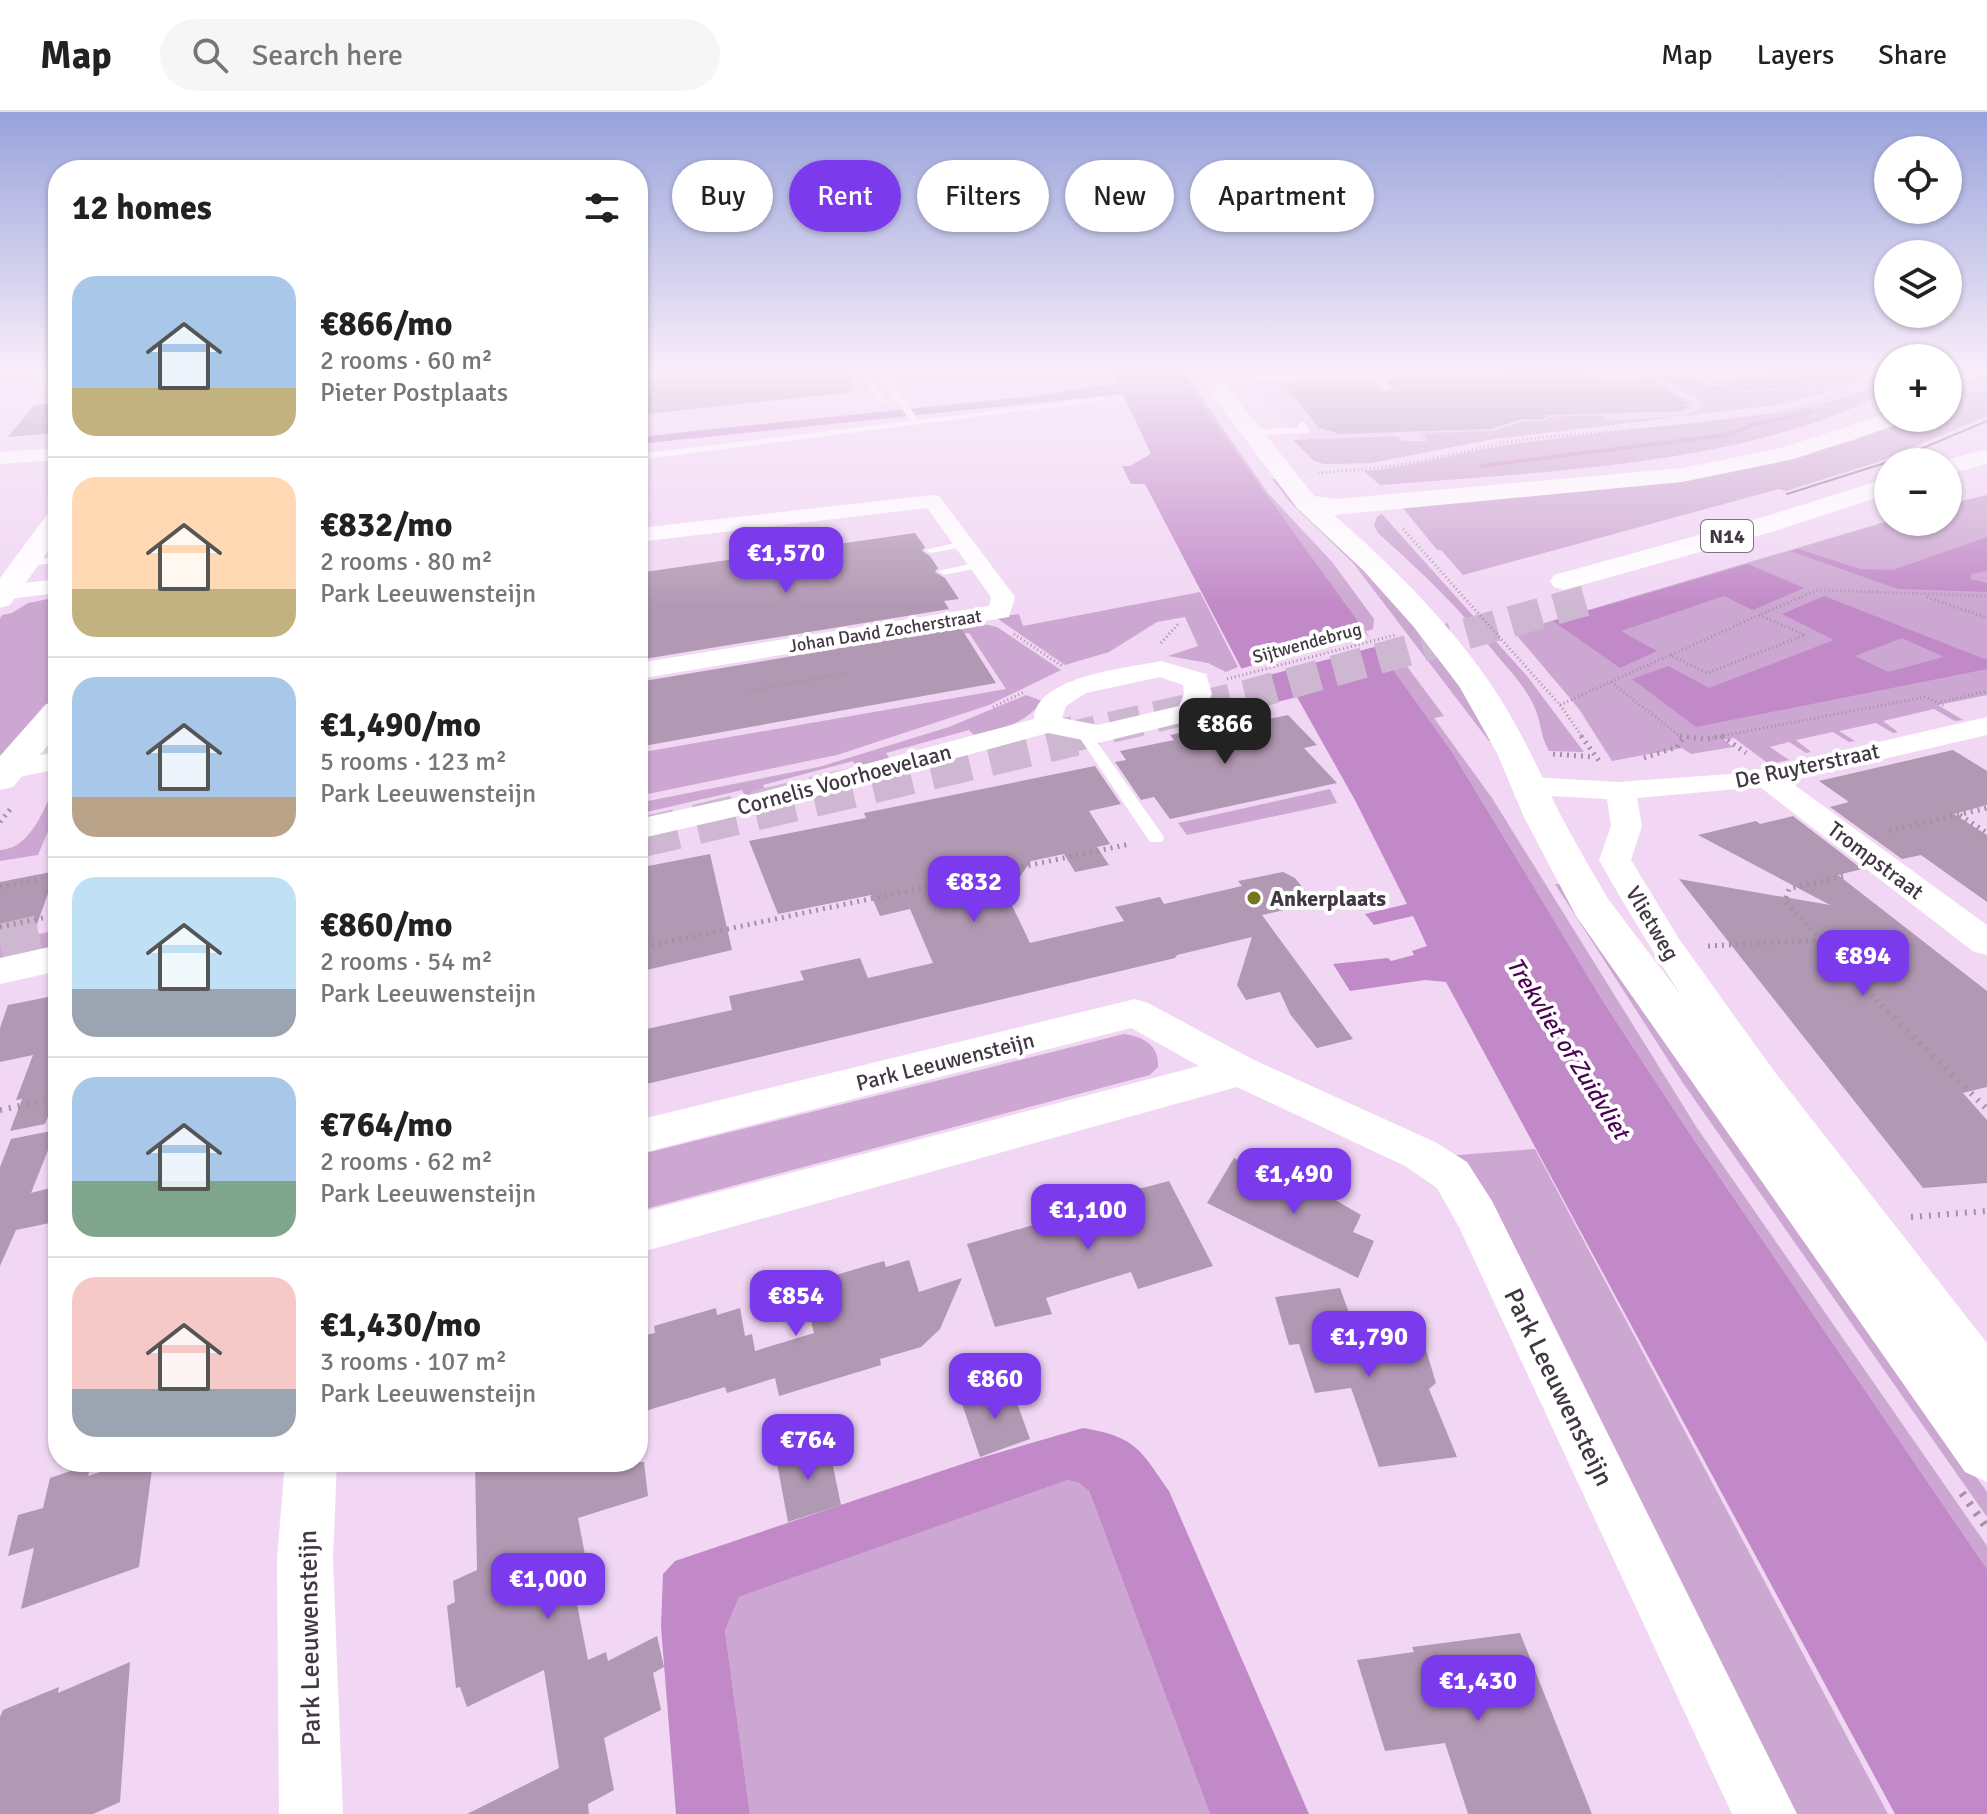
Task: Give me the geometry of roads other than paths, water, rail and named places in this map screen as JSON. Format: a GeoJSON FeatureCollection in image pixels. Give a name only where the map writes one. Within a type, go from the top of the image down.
{"type":"FeatureCollection","features":[{"type":"Feature","properties":{"kind":"street","name":"Vlietweg"},"geometry":{"type":"LineString","coordinates":[[1276,450],[1424,620],[1474,683],[1515,753],[1545,787],[1699,1055],[1987,1450]]}},
{"type":"Feature","properties":{"kind":"street"},"geometry":{"type":"LineString","coordinates":[[1373,498],[1667,463],[1724,450]]}},
{"type":"Feature","properties":{"kind":"street"},"geometry":{"type":"LineString","coordinates":[[1322,502],[1630,482],[1682,475],[1797,450]]}},
{"type":"Feature","properties":{"kind":"street"},"geometry":{"type":"LineString","coordinates":[[0,458],[48,455]]}},
{"type":"Feature","properties":{"kind":"street"},"geometry":{"type":"LineString","coordinates":[[1962,463],[1987,456]]}},
{"type":"Feature","properties":{"kind":"street","name":"N14"},"geometry":{"type":"LineString","coordinates":[[1564,581],[1766,525],[1874,490]]}},
{"type":"Feature","properties":{"kind":"street","name":"Johan David Zocherstraat"},"geometry":{"type":"LineString","coordinates":[[648,534],[933,501],[1003,597],[1000,612],[648,669]]}},
{"type":"Feature","properties":{"kind":"street","name":"N14"},"geometry":{"type":"LineString","coordinates":[[1595,598],[1874,515]]}},
{"type":"Feature","properties":{"kind":"street"},"geometry":{"type":"LineString","coordinates":[[1,595],[48,533]]}},
{"type":"Feature","properties":{"kind":"street"},"geometry":{"type":"LineString","coordinates":[[1,595],[48,588]]}},
{"type":"Feature","properties":{"kind":"street"},"geometry":{"type":"LineString","coordinates":[[1161,669],[1196,680],[1198,694],[1191,712],[1098,734],[1048,724],[1048,710],[1056,700],[1077,687],[1161,669]]}},
{"type":"Feature","properties":{"kind":"street"},"geometry":{"type":"LineString","coordinates":[[3,776],[48,723]]}},
{"type":"Feature","properties":{"kind":"street","name":"Cornelis Voorhoevelaan"},"geometry":{"type":"LineString","coordinates":[[648,827],[762,801],[1048,724]]}},
{"type":"Feature","properties":{"kind":"street","name":"De Ruyterstraat"},"geometry":{"type":"LineString","coordinates":[[1545,787],[1622,770],[1663,786],[1744,782],[1980,731]]}},
{"type":"Feature","properties":{"kind":"street"},"geometry":{"type":"LineString","coordinates":[[3,776],[48,763]]}},
{"type":"Feature","properties":{"kind":"street","name":"Vlietweg"},"geometry":{"type":"LineString","coordinates":[[1622,770],[1629,821],[1615,860],[1666,948],[1760,1082],[1987,1382]]}},
{"type":"Feature","properties":{"kind":"street","name":"Trompstraat"},"geometry":{"type":"LineString","coordinates":[[1765,777],[1987,943]]}},
{"type":"Feature","properties":{"kind":"street"},"geometry":{"type":"LineString","coordinates":[[0,971],[48,960]]}},
{"type":"Feature","properties":{"kind":"street","name":"Park Leeuwensteijn"},"geometry":{"type":"LineString","coordinates":[[648,1135],[1135,1013],[1240,1071],[1420,1154],[1452,1175],[1476,1215],[1765,1814]]}},
{"type":"Feature","properties":{"kind":"street"},"geometry":{"type":"LineString","coordinates":[[648,1230],[1240,1071]]}},
{"type":"Feature","properties":{"kind":"street","name":"Park Leeuwensteijn"},"geometry":{"type":"LineString","coordinates":[[310,1472],[305,1559],[311,1814]]}},
{"type":"Feature","properties":{"kind":"lane"},"geometry":{"type":"LineString","coordinates":[[648,456],[692,450]]}},
{"type":"Feature","properties":{"kind":"lane"},"geometry":{"type":"LineString","coordinates":[[931,550],[964,544]]}},
{"type":"Feature","properties":{"kind":"lane"},"geometry":{"type":"LineString","coordinates":[[25,563],[48,561]]}},
{"type":"Feature","properties":{"kind":"lane"},"geometry":{"type":"LineString","coordinates":[[944,571],[979,565]]}},
{"type":"Feature","properties":{"kind":"lane"},"geometry":{"type":"LineString","coordinates":[[1082,731],[1139,798],[1156,838]]}},
{"type":"Feature","properties":{"kind":"water","name":"Trekvliet of Zuidvliet"},"geometry":{"type":"Polygon","coordinates":[[[1149,450],[1235,450],[1452,752],[1606,1006],[1987,1569],[1987,1814],[1895,1814],[1446,982],[1425,980],[1350,991],[1333,964],[1388,958],[1391,961],[1414,955],[1412,951],[1427,946],[1413,916],[1374,925],[1365,914],[1407,904],[1356,802],[1297,697],[1261,706],[1145,484],[1131,484],[1122,466],[1130,466],[1151,454],[1149,450]]]}},
{"type":"Feature","properties":{"kind":"water"},"geometry":{"type":"Polygon","coordinates":[[[1987,537],[1987,571],[1971,574],[1971,579],[1987,583],[1987,592],[1898,589],[1790,551],[1798,549],[1860,569],[1893,570],[1987,537]]]}},
{"type":"Feature","properties":{"kind":"water"},"geometry":{"type":"Polygon","coordinates":[[[1748,564],[1804,588],[1753,610],[1724,596],[1621,631],[1657,651],[1620,668],[1553,621],[1748,564]]]}},
{"type":"Feature","properties":{"kind":"water"},"geometry":{"type":"Polygon","coordinates":[[[1824,596],[1987,660],[1987,669],[1696,727],[1632,679],[1668,666],[1709,688],[1834,640],[1782,614],[1824,596]],[[1902,638],[1855,656],[1888,672],[1944,657],[1902,638]]]}},
{"type":"Feature","properties":{"kind":"water"},"geometry":{"type":"Polygon","coordinates":[[[1083,1428],[1115,1436],[1135,1447],[1169,1491],[1309,1814],[1210,1814],[1089,1491],[1079,1483],[1068,1480],[739,1597],[725,1631],[750,1814],[676,1814],[661,1627],[663,1574],[675,1561],[977,1459],[1083,1428]]]}},
{"type":"Feature","properties":{"kind":"waterway"},"geometry":{"type":"LineString","coordinates":[[1481,466],[1605,450]]}},
{"type":"Feature","properties":{"kind":"tunnel"},"geometry":{"type":"LineString","coordinates":[[1066,738],[1248,695],[1595,598]]}},
{"type":"Feature","properties":{"kind":"tunnel"},"geometry":{"type":"LineString","coordinates":[[648,836],[1075,736]]}},
{"type":"Feature","properties":{"kind":"tunnel"},"geometry":{"type":"LineString","coordinates":[[0,944],[48,933]]}},
{"type":"Feature","properties":{"kind":"tram line"},"geometry":{"type":"LineString","coordinates":[[1787,494],[1874,466]]}},
{"type":"Feature","properties":{"kind":"place","name":"Ankerplaats"},"geometry":{"type":"Point","coordinates":[1254,898]}}]}
